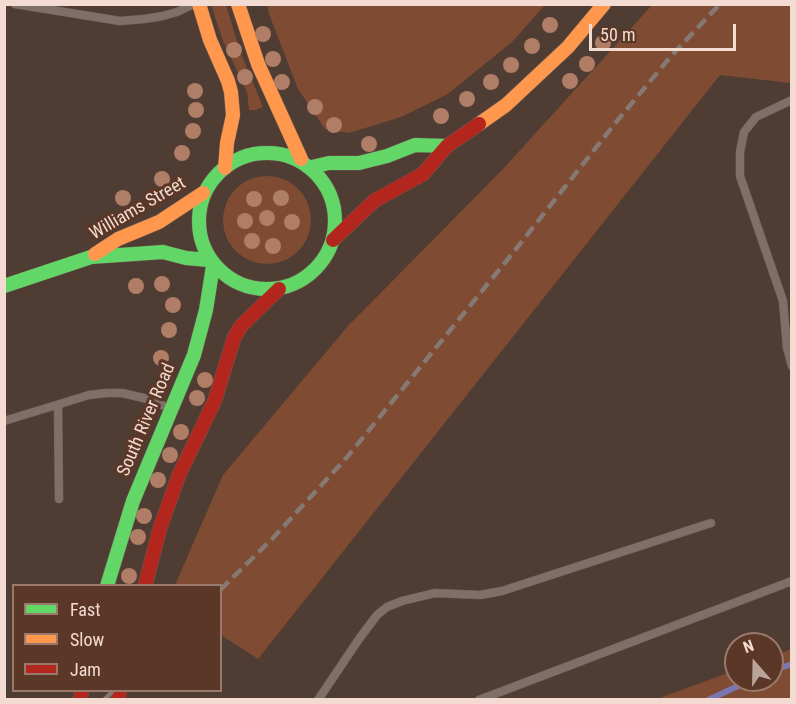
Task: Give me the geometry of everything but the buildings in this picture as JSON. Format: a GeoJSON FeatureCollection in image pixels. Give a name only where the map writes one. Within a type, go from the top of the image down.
{"type":"FeatureCollection","features":[{"type":"Feature","properties":{"kind":"main road"},"geometry":{"type":"LineString","coordinates":[[197,4],[231,92],[233,115],[225,168]]}},
{"type":"Feature","properties":{"kind":"main road"},"geometry":{"type":"LineString","coordinates":[[238,4],[258,63],[306,163],[323,183],[331,201],[335,220],[333,240],[325,257],[313,272],[297,283],[279,289],[254,288],[233,281],[211,263],[201,239],[198,218],[203,193],[212,180],[244,156],[263,152],[283,154],[306,163],[359,163],[415,146],[447,146]]}},
{"type":"Feature","properties":{"kind":"main road"},"geometry":{"type":"LineString","coordinates":[[333,240],[374,201],[423,174],[447,146],[506,105],[568,47],[604,4]]}},
{"type":"Feature","properties":{"kind":"main road","name":"Williams Street"},"geometry":{"type":"LineString","coordinates":[[91,257],[118,239],[159,222],[203,193]]}},
{"type":"Feature","properties":{"kind":"main road","name":"Williams Street"},"geometry":{"type":"LineString","coordinates":[[4,286],[91,257],[163,252],[211,263]]}},
{"type":"Feature","properties":{"kind":"main road","name":"South River Road"},"geometry":{"type":"LineString","coordinates":[[106,584],[133,501],[194,355],[206,310],[211,263]]}},
{"type":"Feature","properties":{"kind":"main road"},"geometry":{"type":"LineString","coordinates":[[145,584],[163,518],[179,475],[215,400],[234,338],[241,326],[279,289]]}},
{"type":"Feature","properties":{"kind":"lane"},"geometry":{"type":"LineString","coordinates":[[15,4],[120,21],[163,16],[197,4]]}},
{"type":"Feature","properties":{"kind":"lane"},"geometry":{"type":"LineString","coordinates":[[792,100],[756,117],[744,132],[740,152],[740,176],[783,301],[787,348],[792,366]]}},
{"type":"Feature","properties":{"kind":"lane"},"geometry":{"type":"LineString","coordinates":[[4,421],[88,395],[122,393],[152,400],[171,409]]}},
{"type":"Feature","properties":{"kind":"lane"},"geometry":{"type":"LineString","coordinates":[[58,405],[59,499]]}},
{"type":"Feature","properties":{"kind":"lane"},"geometry":{"type":"LineString","coordinates":[[318,699],[359,639],[377,615],[387,607],[435,593],[480,595],[502,591],[711,523]]}},
{"type":"Feature","properties":{"kind":"lane"},"geometry":{"type":"LineString","coordinates":[[478,699],[792,582]]}},
{"type":"Feature","properties":{"kind":"shaded area"},"geometry":{"type":"Polygon","coordinates":[[[267,4],[545,5],[513,41],[448,94],[401,117],[349,133],[325,129],[298,89],[267,4]]]}},
{"type":"Feature","properties":{"kind":"shaded area"},"geometry":{"type":"Polygon","coordinates":[[[653,4],[791,5],[791,83],[720,75],[258,659],[222,636],[222,584],[175,584],[223,475],[348,326],[502,170],[653,4]]]}},
{"type":"Feature","properties":{"kind":"shaded area"},"geometry":{"type":"Polygon","coordinates":[[[211,5],[226,5],[240,51],[263,107],[249,110],[247,92],[223,41],[211,5]]]}},
{"type":"Feature","properties":{"kind":"shaded area"},"geometry":{"type":"Polygon","coordinates":[[[267,176],[284,180],[298,189],[307,203],[311,220],[307,237],[298,251],[284,260],[267,264],[250,260],[236,251],[227,237],[223,220],[227,203],[236,189],[250,180],[267,176]]]}},
{"type":"Feature","properties":{"kind":"shaded area"},"geometry":{"type":"Polygon","coordinates":[[[791,649],[791,699],[657,699],[724,674],[724,692],[784,692],[784,652],[791,649]]]}},
{"type":"Feature","properties":{"kind":"waterway"},"geometry":{"type":"LineString","coordinates":[[784,667],[792,664]]}},
{"type":"Feature","properties":{"kind":"waterway"},"geometry":{"type":"LineString","coordinates":[[708,700],[725,692]]}},
{"type":"Feature","properties":{"kind":"railway"},"geometry":{"type":"LineString","coordinates":[[222,588],[273,538],[348,456],[617,121],[672,55],[720,4]]}},
{"type":"Feature","properties":{"kind":"railway"},"geometry":{"type":"LineString","coordinates":[[104,700],[112,692]]}},
{"type":"Feature","properties":{"kind":"traffic: fast"},"geometry":{"type":"LineString","coordinates":[[312,167],[329,163],[359,163],[387,156],[415,145],[447,146]]}},
{"type":"Feature","properties":{"kind":"traffic: fast"},"geometry":{"type":"LineString","coordinates":[[267,153],[293,158],[305,164],[315,173],[324,183],[330,195],[335,221],[330,247],[324,259],[315,269],[305,278],[293,284],[267,289],[241,284],[229,278],[219,269],[210,259],[204,247],[199,221],[204,195],[210,183],[219,173],[229,164],[241,158],[267,153]]}},
{"type":"Feature","properties":{"kind":"traffic: fast"},"geometry":{"type":"LineString","coordinates":[[4,286],[91,257],[163,252],[186,258],[208,260]]}},
{"type":"Feature","properties":{"kind":"traffic: fast"},"geometry":{"type":"LineString","coordinates":[[108,584],[133,501],[194,355],[206,310],[213,266]]}},
{"type":"Feature","properties":{"kind":"traffic: slow"},"geometry":{"type":"LineString","coordinates":[[199,4],[210,40],[231,92],[233,115],[225,168]]}},
{"type":"Feature","properties":{"kind":"traffic: slow"},"geometry":{"type":"LineString","coordinates":[[238,4],[258,64],[301,159]]}},
{"type":"Feature","properties":{"kind":"traffic: slow"},"geometry":{"type":"LineString","coordinates":[[479,124],[506,105],[568,47],[604,4]]}},
{"type":"Feature","properties":{"kind":"traffic: slow"},"geometry":{"type":"LineString","coordinates":[[95,254],[118,239],[159,222],[203,193]]}},
{"type":"Feature","properties":{"kind":"traffic: jam"},"geometry":{"type":"LineString","coordinates":[[333,240],[374,201],[423,174],[447,146],[479,124]]}},
{"type":"Feature","properties":{"kind":"traffic: jam"},"geometry":{"type":"LineString","coordinates":[[146,584],[160,528],[179,475],[215,400],[234,338],[241,326],[279,289]]}},
{"type":"Feature","properties":{"kind":"traffic: jam"},"geometry":{"type":"LineString","coordinates":[[80,700],[82,692]]}},
{"type":"Feature","properties":{"kind":"traffic: jam"},"geometry":{"type":"LineString","coordinates":[[118,700],[120,692]]}}]}
